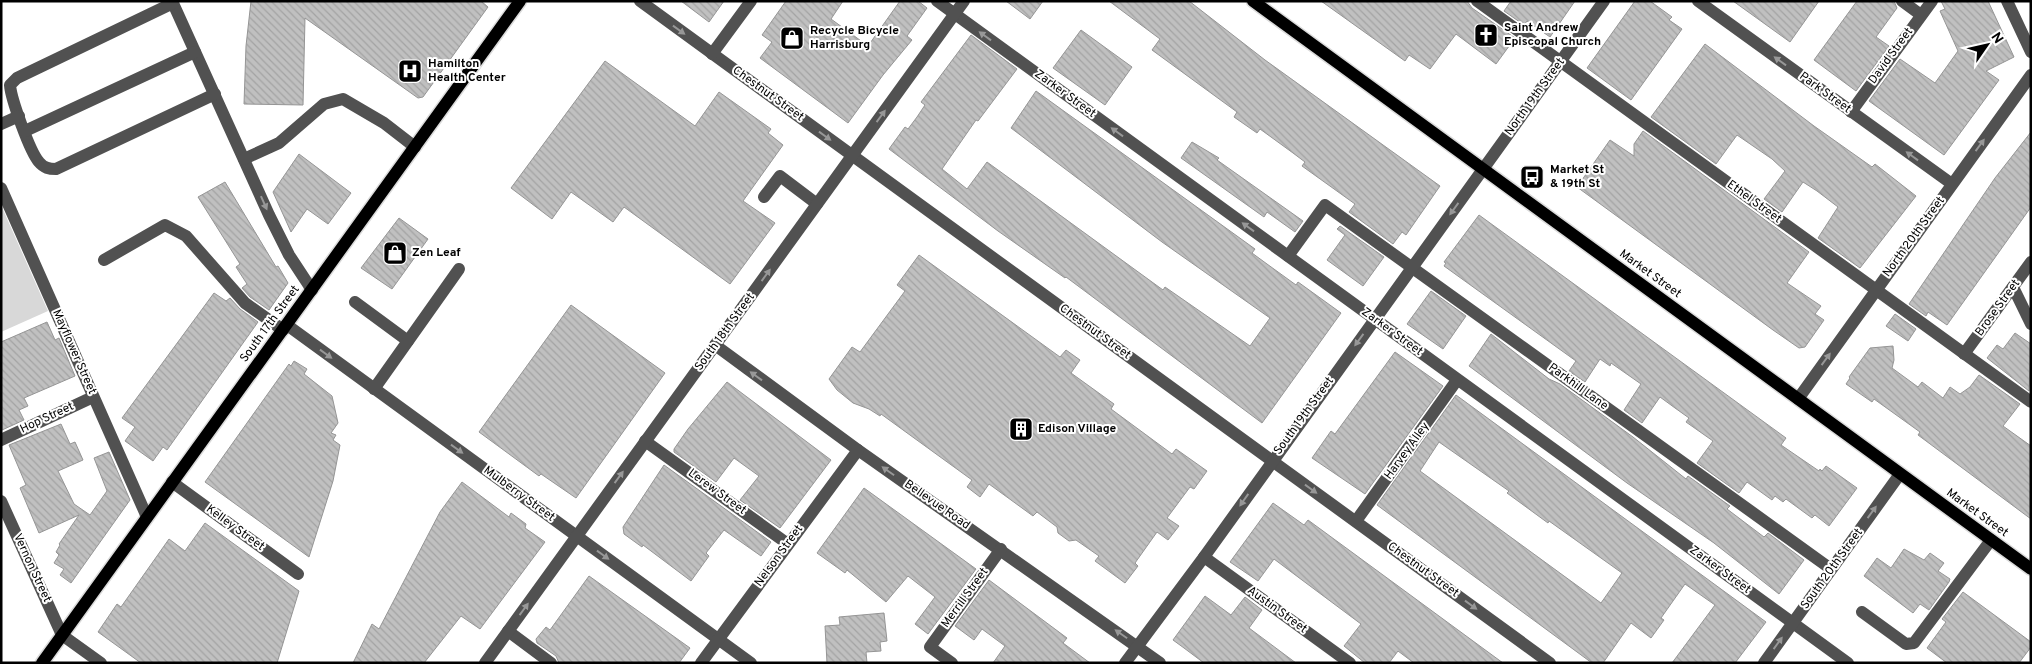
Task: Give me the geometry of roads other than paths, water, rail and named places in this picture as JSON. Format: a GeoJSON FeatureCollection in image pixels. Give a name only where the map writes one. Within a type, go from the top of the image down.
{"type":"FeatureCollection","features":[{"type":"Feature","properties":{"kind":"main road","name":"South 17th Street"},"geometry":{"type":"LineString","coordinates":[[42,663],[520,1]]}},
{"type":"Feature","properties":{"kind":"main road","name":"Market Street"},"geometry":{"type":"LineString","coordinates":[[1252,1],[2031,569]]}},
{"type":"Feature","properties":{"kind":"street","name":"Chestnut Street"},"geometry":{"type":"LineString","coordinates":[[640,1],[1550,663]]}},
{"type":"Feature","properties":{"kind":"street"},"geometry":{"type":"LineString","coordinates":[[712,54],[750,1]]}},
{"type":"Feature","properties":{"kind":"street","name":"Zarker Street"},"geometry":{"type":"LineString","coordinates":[[937,1],[1848,663]]}},
{"type":"Feature","properties":{"kind":"street","name":"South 18th Street"},"geometry":{"type":"LineString","coordinates":[[485,663],[964,1]]}},
{"type":"Feature","properties":{"kind":"street","name":"Ethel Street"},"geometry":{"type":"LineString","coordinates":[[1478,1],[2031,402]]}},
{"type":"Feature","properties":{"kind":"street","name":"North 19th Street"},"geometry":{"type":"LineString","coordinates":[[1483,169],[1604,1]]}},
{"type":"Feature","properties":{"kind":"street","name":"Park Street"},"geometry":{"type":"LineString","coordinates":[[1698,1],[1952,184]]}},
{"type":"Feature","properties":{"kind":"street"},"geometry":{"type":"LineString","coordinates":[[1902,1],[1921,15]]}},
{"type":"Feature","properties":{"kind":"street","name":"David Street"},"geometry":{"type":"LineString","coordinates":[[1851,112],[1932,1]]}},
{"type":"Feature","properties":{"kind":"street"},"geometry":{"type":"LineString","coordinates":[[2007,1],[2031,52]]}},
{"type":"Feature","properties":{"kind":"street"},"geometry":{"type":"LineString","coordinates":[[215,94],[56,169],[46,168],[38,162],[11,96],[10,85],[17,78],[173,2],[289,255],[312,290]]}},
{"type":"Feature","properties":{"kind":"street"},"geometry":{"type":"LineString","coordinates":[[25,131],[195,52]]}},
{"type":"Feature","properties":{"kind":"street","name":"North 20th Street"},"geometry":{"type":"LineString","coordinates":[[1798,399],[2031,75]]}},
{"type":"Feature","properties":{"kind":"street"},"geometry":{"type":"LineString","coordinates":[[244,159],[279,143],[324,104],[343,99],[384,123],[416,147]]}},
{"type":"Feature","properties":{"kind":"street"},"geometry":{"type":"LineString","coordinates":[[1,124],[19,116]]}},
{"type":"Feature","properties":{"kind":"street","name":"South 19th Street"},"geometry":{"type":"LineString","coordinates":[[1125,663],[1204,557],[1483,169]]}},
{"type":"Feature","properties":{"kind":"street"},"geometry":{"type":"LineString","coordinates":[[764,198],[780,176],[817,204]]}},
{"type":"Feature","properties":{"kind":"street","name":"Mayflower Street"},"geometry":{"type":"LineString","coordinates":[[1,188],[147,516]]}},
{"type":"Feature","properties":{"kind":"street","name":"Parkhill Lane"},"geometry":{"type":"LineString","coordinates":[[1288,256],[1325,205],[1831,569]]}},
{"type":"Feature","properties":{"kind":"street","name":"Mulberry Street"},"geometry":{"type":"LineString","coordinates":[[104,260],[165,226],[186,236],[245,303],[285,327],[374,389],[751,663]]}},
{"type":"Feature","properties":{"kind":"street","name":"Brose Street"},"geometry":{"type":"LineString","coordinates":[[1964,354],[2031,262]]}},
{"type":"Feature","properties":{"kind":"street"},"geometry":{"type":"LineString","coordinates":[[374,389],[459,269]]}},
{"type":"Feature","properties":{"kind":"street"},"geometry":{"type":"LineString","coordinates":[[2013,287],[2031,324]]}},
{"type":"Feature","properties":{"kind":"street"},"geometry":{"type":"LineString","coordinates":[[355,302],[408,341]]}},
{"type":"Feature","properties":{"kind":"street","name":"Bellevue Road"},"geometry":{"type":"LineString","coordinates":[[715,345],[858,450],[1001,549],[1160,663]]}},
{"type":"Feature","properties":{"kind":"street","name":"Harvey Alley"},"geometry":{"type":"LineString","coordinates":[[1356,522],[1457,380]]}},
{"type":"Feature","properties":{"kind":"street","name":"Hop Street"},"geometry":{"type":"LineString","coordinates":[[1,440],[93,397]]}},
{"type":"Feature","properties":{"kind":"street","name":"Lerew Street"},"geometry":{"type":"LineString","coordinates":[[646,441],[788,544]]}},
{"type":"Feature","properties":{"kind":"street","name":"Nelson Street"},"geometry":{"type":"LineString","coordinates":[[701,663],[858,450]]}},
{"type":"Feature","properties":{"kind":"street","name":"South 20th Street"},"geometry":{"type":"LineString","coordinates":[[1764,663],[1900,474]]}},
{"type":"Feature","properties":{"kind":"street","name":"Kelley Street"},"geometry":{"type":"LineString","coordinates":[[172,482],[298,574]]}},
{"type":"Feature","properties":{"kind":"street","name":"Vernon Street"},"geometry":{"type":"LineString","coordinates":[[1,501],[62,635]]}},
{"type":"Feature","properties":{"kind":"street"},"geometry":{"type":"LineString","coordinates":[[1862,612],[1906,644],[1914,643],[1991,540]]}},
{"type":"Feature","properties":{"kind":"street","name":"Merrill Street"},"geometry":{"type":"LineString","coordinates":[[952,663],[930,647],[1001,549]]}},
{"type":"Feature","properties":{"kind":"street","name":"Austin Street"},"geometry":{"type":"LineString","coordinates":[[1204,557],[1350,663]]}},
{"type":"Feature","properties":{"kind":"street"},"geometry":{"type":"LineString","coordinates":[[508,631],[551,663]]}},
{"type":"Feature","properties":{"kind":"street"},"geometry":{"type":"LineString","coordinates":[[62,635],[101,663]]}},
{"type":"Feature","properties":{"kind":"place","name":"Saint Andrew Episcopal Church"},"geometry":{"type":"Point","coordinates":[1486,35]}},
{"type":"Feature","properties":{"kind":"place","name":"Recycle Bicycle Harrisburg"},"geometry":{"type":"Point","coordinates":[792,38]}},
{"type":"Feature","properties":{"kind":"place","name":"Hamilton Health Center"},"geometry":{"type":"Point","coordinates":[410,71]}},
{"type":"Feature","properties":{"kind":"place","name":"Market St & 19th St"},"geometry":{"type":"Point","coordinates":[1532,177]}},
{"type":"Feature","properties":{"kind":"place","name":"Zen Leaf"},"geometry":{"type":"Point","coordinates":[395,253]}},
{"type":"Feature","properties":{"kind":"place","name":"Edison Village"},"geometry":{"type":"Point","coordinates":[1021,429]}}]}
